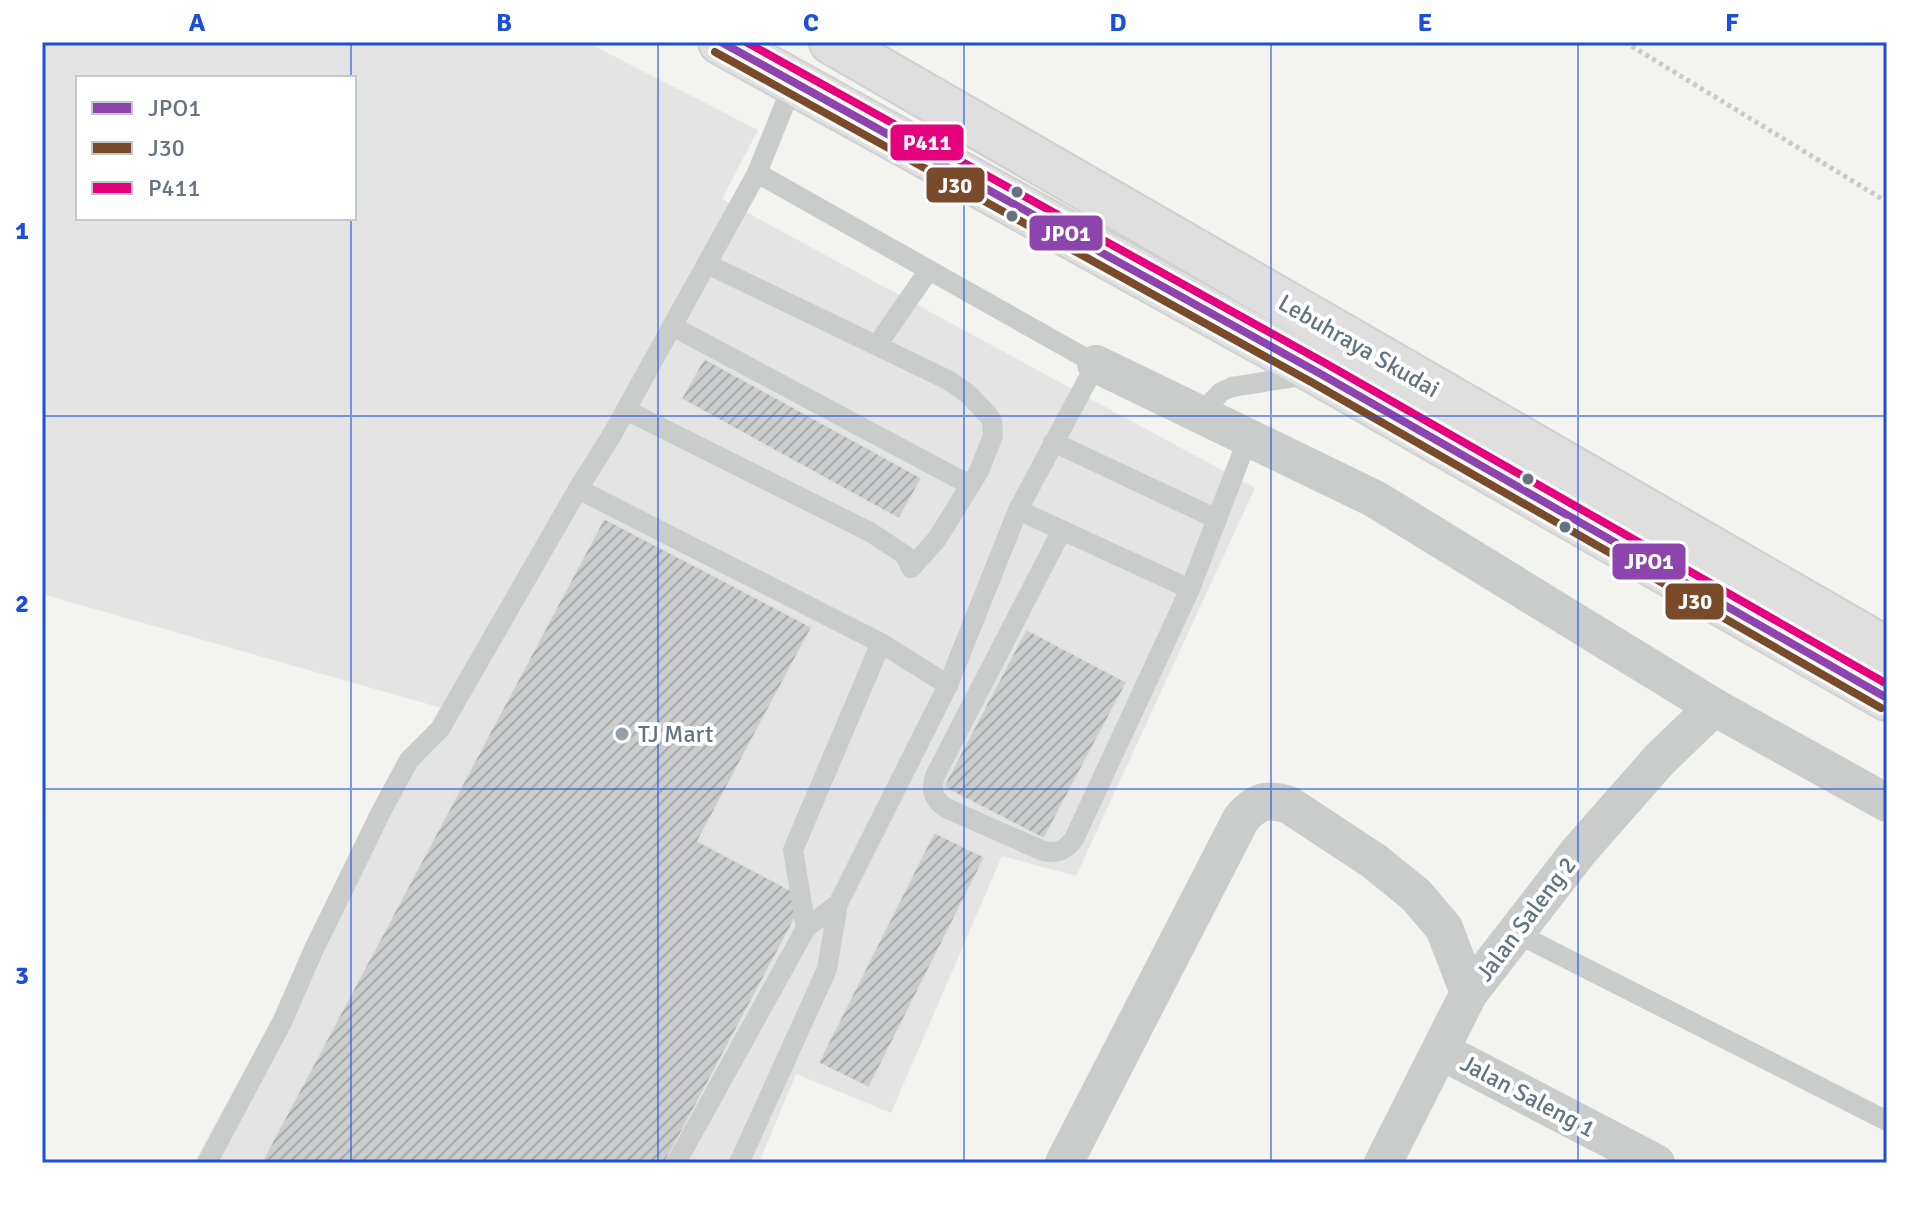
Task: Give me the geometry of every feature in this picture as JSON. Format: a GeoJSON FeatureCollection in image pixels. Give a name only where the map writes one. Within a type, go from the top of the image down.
{"type":"FeatureCollection","features":[{"type":"Feature","properties":{"kind":"highway","name":"Lebuhraya Skudai"},"geometry":{"type":"LineString","coordinates":[[721,42],[1319,373],[1887,698]]}},
{"type":"Feature","properties":{"kind":"highway","name":"Lebuhraya Skudai"},"geometry":{"type":"LineString","coordinates":[[832,42],[1887,650]]}},
{"type":"Feature","properties":{"kind":"street"},"geometry":{"type":"LineString","coordinates":[[1096,364],[1375,499],[1714,707],[1887,803]]}},
{"type":"Feature","properties":{"kind":"street","name":"Jalan Saleng 2"},"geometry":{"type":"LineString","coordinates":[[1383,1163],[1469,993],[1579,851],[1660,759],[1714,707]]}},
{"type":"Feature","properties":{"kind":"street"},"geometry":{"type":"LineString","coordinates":[[1064,1163],[1241,819],[1250,808],[1262,802],[1276,801],[1289,805],[1374,861],[1416,895],[1444,928],[1469,993]]}},
{"type":"Feature","properties":{"kind":"street","name":"Jalan Saleng 1"},"geometry":{"type":"LineString","coordinates":[[1441,1051],[1656,1163]]}},
{"type":"Feature","properties":{"kind":"lane"},"geometry":{"type":"LineString","coordinates":[[207,1163],[282,1022],[347,880],[409,760],[440,729],[626,410],[757,173],[794,81]]}},
{"type":"Feature","properties":{"kind":"lane"},"geometry":{"type":"LineString","coordinates":[[739,1163],[827,969],[838,904],[948,685],[1018,510],[1096,364],[757,173]]}},
{"type":"Feature","properties":{"kind":"lane"},"geometry":{"type":"LineString","coordinates":[[626,410],[870,532],[905,555],[911,568],[937,539],[979,471],[993,436],[992,421],[967,393],[948,380],[707,264]]}},
{"type":"Feature","properties":{"kind":"lane"},"geometry":{"type":"LineString","coordinates":[[877,345],[929,270]]}},
{"type":"Feature","properties":{"kind":"lane"},"geometry":{"type":"LineString","coordinates":[[672,326],[970,485]]}},
{"type":"Feature","properties":{"kind":"lane"},"geometry":{"type":"LineString","coordinates":[[1200,414],[1221,392],[1232,387],[1319,373]]}},
{"type":"Feature","properties":{"kind":"lane"},"geometry":{"type":"LineString","coordinates":[[1062,530],[932,785],[938,803],[946,808],[1051,853],[1069,846],[1081,825],[1190,589],[1248,438]]}},
{"type":"Feature","properties":{"kind":"lane"},"geometry":{"type":"LineString","coordinates":[[1053,442],[1217,519]]}},
{"type":"Feature","properties":{"kind":"lane"},"geometry":{"type":"LineString","coordinates":[[578,489],[881,643],[948,685]]}},
{"type":"Feature","properties":{"kind":"lane"},"geometry":{"type":"LineString","coordinates":[[1018,510],[1190,589]]}},
{"type":"Feature","properties":{"kind":"lane"},"geometry":{"type":"LineString","coordinates":[[806,928],[793,850],[881,643]]}},
{"type":"Feature","properties":{"kind":"lane"},"geometry":{"type":"LineString","coordinates":[[676,1163],[806,928],[838,904]]}},
{"type":"Feature","properties":{"kind":"lane"},"geometry":{"type":"LineString","coordinates":[[1516,933],[1887,1121]]}},
{"type":"Feature","properties":{"kind":"path"},"geometry":{"type":"LineString","coordinates":[[1625,42],[1887,202]]}},
{"type":"Feature","properties":{"kind":"shaded area"},"geometry":{"type":"Polygon","coordinates":[[[42,42],[586,42],[758,130],[722,199],[1255,488],[1076,876],[1002,856],[891,1113],[796,1074],[759,1163],[194,1163],[442,708],[42,594],[42,42]]]}},
{"type":"Feature","properties":{"kind":"building"},"geometry":{"type":"Polygon","coordinates":[[[704,358],[922,478],[899,519],[681,399],[704,358]]]}},
{"type":"Feature","properties":{"kind":"building","name":"TJ Mart"},"geometry":{"type":"Polygon","coordinates":[[[604,518],[812,627],[698,841],[806,898],[665,1163],[261,1163],[604,518]]]}},
{"type":"Feature","properties":{"kind":"building"},"geometry":{"type":"Polygon","coordinates":[[[1026,629],[1127,682],[1044,839],[943,787],[1026,629]]]}},
{"type":"Feature","properties":{"kind":"building"},"geometry":{"type":"Polygon","coordinates":[[[934,832],[985,857],[869,1088],[818,1063],[934,832]]]}},
{"type":"Feature","properties":{"kind":"transit line","name":"JPO1"},"geometry":{"type":"LineString","coordinates":[[721,42],[1319,373],[1887,698]]}},
{"type":"Feature","properties":{"kind":"transit line","name":"P411"},"geometry":{"type":"LineString","coordinates":[[746,42],[1325,363],[1887,684]]}},
{"type":"Feature","properties":{"kind":"transit line","name":"J30"},"geometry":{"type":"LineString","coordinates":[[715,52],[1313,383],[1881,708]]}},
{"type":"Feature","properties":{"kind":"place","name":"TJ Mart"},"geometry":{"type":"Point","coordinates":[622,734]}}]}
